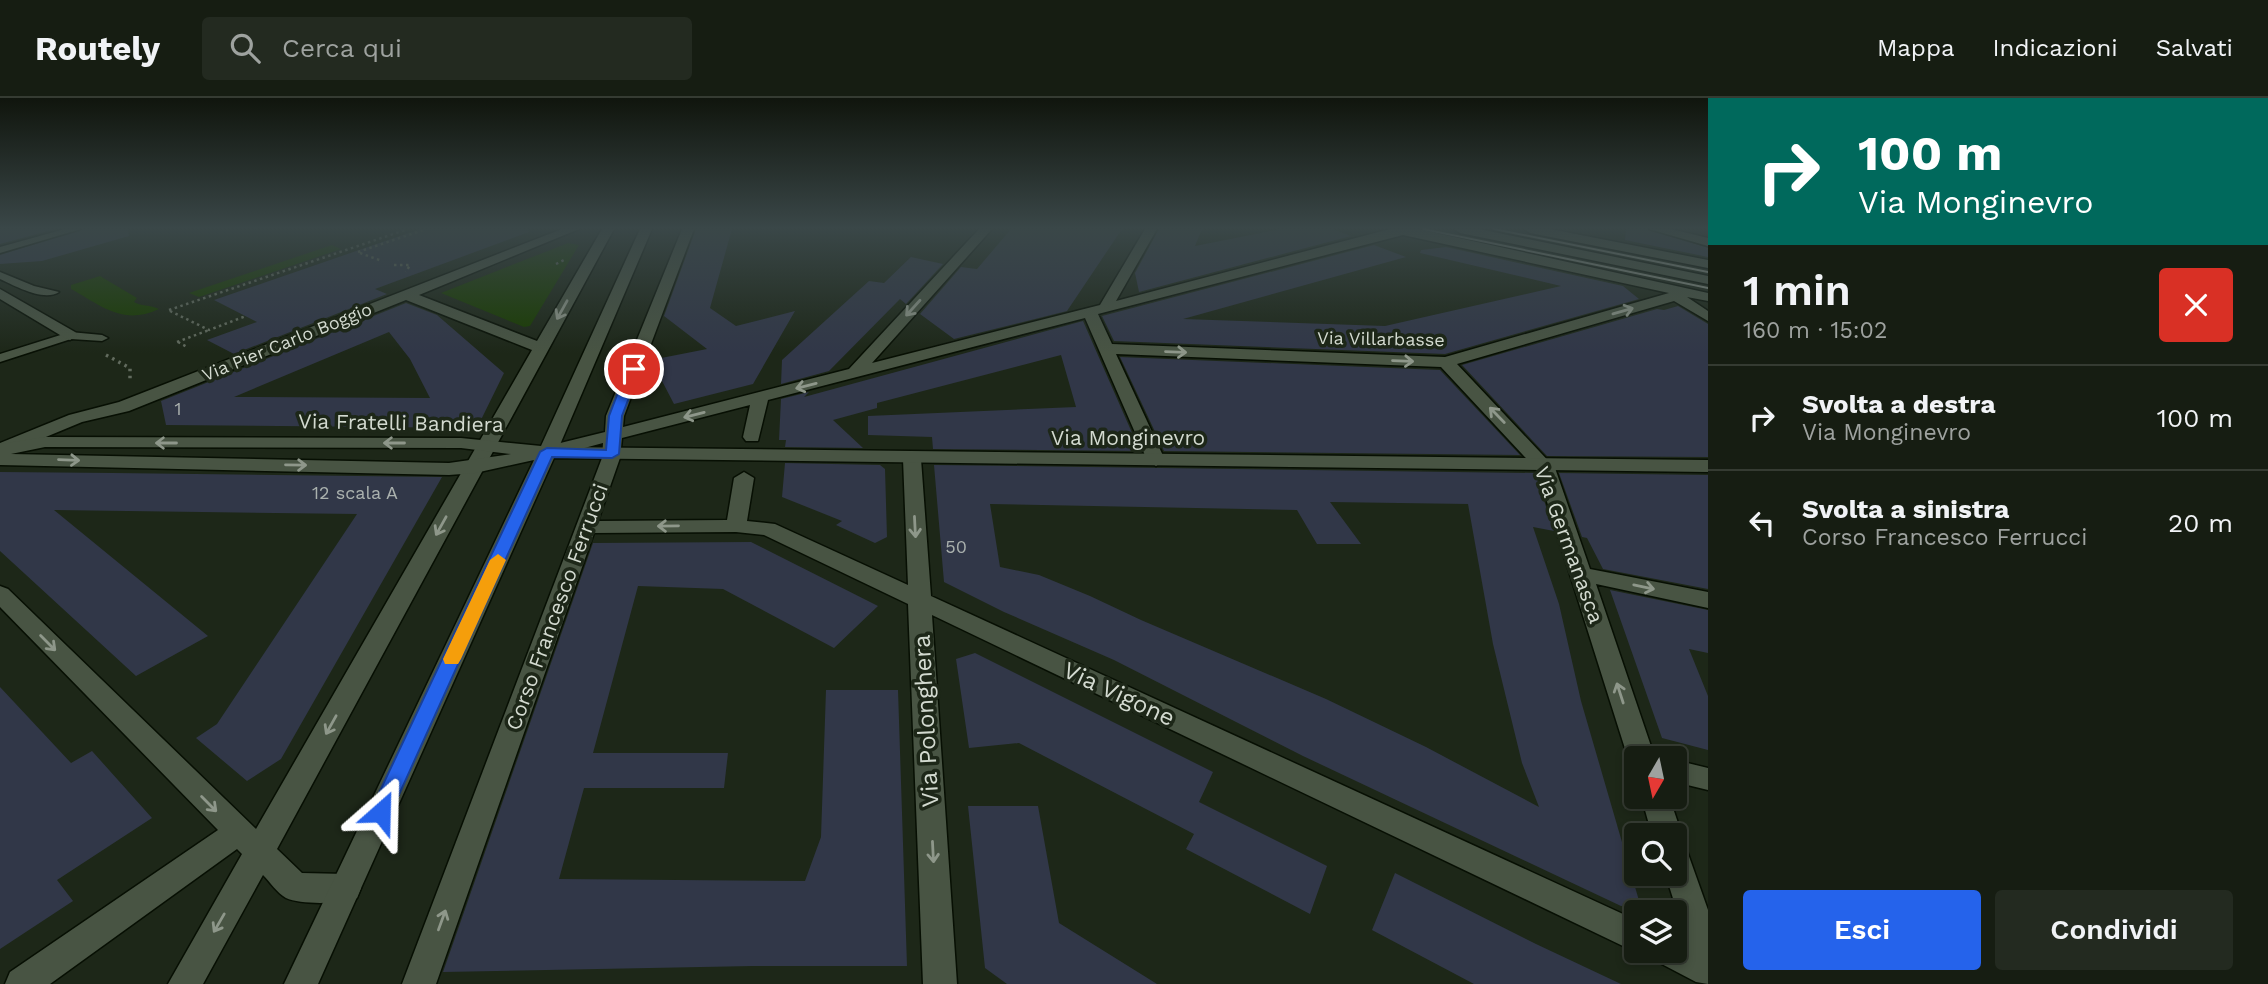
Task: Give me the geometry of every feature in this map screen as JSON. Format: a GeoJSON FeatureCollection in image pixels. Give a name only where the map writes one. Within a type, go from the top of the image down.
{"type":"FeatureCollection","features":[{"type":"Feature","properties":{"kind":"street","name":"Via Pier Carlo Boggio"},"geometry":{"type":"LineString","coordinates":[[0,450],[72,418],[123,407],[468,270]]}},
{"type":"Feature","properties":{"kind":"street"},"geometry":{"type":"LineString","coordinates":[[185,984],[248,843],[480,456],[585,270]]}},
{"type":"Feature","properties":{"kind":"street"},"geometry":{"type":"LineString","coordinates":[[301,984],[547,452],[628,270]]}},
{"type":"Feature","properties":{"kind":"street","name":"Corso Francesco Ferrucci"},"geometry":{"type":"LineString","coordinates":[[419,984],[586,527],[614,445],[615,416],[672,270]]}},
{"type":"Feature","properties":{"kind":"street"},"geometry":{"type":"LineString","coordinates":[[853,374],[948,270]]}},
{"type":"Feature","properties":{"kind":"street"},"geometry":{"type":"LineString","coordinates":[[1124,270],[1097,312],[1108,349],[1156,460]]}},
{"type":"Feature","properties":{"kind":"street"},"geometry":{"type":"LineString","coordinates":[[614,445],[760,398],[1251,270]]}},
{"type":"Feature","properties":{"kind":"street"},"geometry":{"type":"LineString","coordinates":[[1586,270],[1658,286],[1681,294],[1708,297]]}},
{"type":"Feature","properties":{"kind":"street"},"geometry":{"type":"LineString","coordinates":[[1661,270],[1708,280]]}},
{"type":"Feature","properties":{"kind":"street"},"geometry":{"type":"LineString","coordinates":[[0,293],[70,335]]}},
{"type":"Feature","properties":{"kind":"street"},"geometry":{"type":"LineString","coordinates":[[1681,294],[1708,317]]}},
{"type":"Feature","properties":{"kind":"street","name":"Via Villarbasse"},"geometry":{"type":"LineString","coordinates":[[1108,349],[1446,362],[1681,294]]}},
{"type":"Feature","properties":{"kind":"street"},"geometry":{"type":"LineString","coordinates":[[406,295],[541,348]]}},
{"type":"Feature","properties":{"kind":"street","name":"Via Germanasca"},"geometry":{"type":"LineString","coordinates":[[1446,362],[1544,465],[1638,746]]}},
{"type":"Feature","properties":{"kind":"street"},"geometry":{"type":"LineString","coordinates":[[752,437],[760,398]]}},
{"type":"Feature","properties":{"kind":"street"},"geometry":{"type":"LineString","coordinates":[[0,459],[97,422],[123,407]]}},
{"type":"Feature","properties":{"kind":"street","name":"Via Fratelli Bandiera"},"geometry":{"type":"LineString","coordinates":[[0,450],[45,442],[480,456],[547,452]]}},
{"type":"Feature","properties":{"kind":"street","name":"Via Monginevro"},"geometry":{"type":"LineString","coordinates":[[547,452],[614,445],[912,459],[1708,466]]}},
{"type":"Feature","properties":{"kind":"street","name":"Via Fratelli Bandiera"},"geometry":{"type":"LineString","coordinates":[[0,459],[411,468],[480,456]]}},
{"type":"Feature","properties":{"kind":"street","name":"Via Polonghera"},"geometry":{"type":"LineString","coordinates":[[912,459],[940,984]]}},
{"type":"Feature","properties":{"kind":"street"},"geometry":{"type":"LineString","coordinates":[[736,526],[744,478]]}},
{"type":"Feature","properties":{"kind":"street","name":"Via Vigone"},"geometry":{"type":"LineString","coordinates":[[586,527],[736,526],[768,529],[1624,930]]}},
{"type":"Feature","properties":{"kind":"street"},"geometry":{"type":"LineString","coordinates":[[1581,574],[1708,600]]}},
{"type":"Feature","properties":{"kind":"street"},"geometry":{"type":"LineString","coordinates":[[0,594],[295,887],[346,888]]}},
{"type":"Feature","properties":{"kind":"street"},"geometry":{"type":"LineString","coordinates":[[1687,774],[1708,779]]}},
{"type":"Feature","properties":{"kind":"street"},"geometry":{"type":"LineString","coordinates":[[22,984],[248,843]]}},
{"type":"Feature","properties":{"kind":"street"},"geometry":{"type":"LineString","coordinates":[[1685,886],[1708,957]]}},
{"type":"Feature","properties":{"kind":"street"},"geometry":{"type":"LineString","coordinates":[[1687,960],[1708,970]]}},
{"type":"Feature","properties":{"kind":"lane"},"geometry":{"type":"LineString","coordinates":[[0,275],[32,289],[54,292]]}},
{"type":"Feature","properties":{"kind":"lane"},"geometry":{"type":"LineString","coordinates":[[0,358],[70,335],[102,338]]}},
{"type":"Feature","properties":{"kind":"path"},"geometry":{"type":"LineString","coordinates":[[209,330],[169,310],[287,270]]}},
{"type":"Feature","properties":{"kind":"path"},"geometry":{"type":"LineString","coordinates":[[187,347],[177,342],[246,316]]}},
{"type":"Feature","properties":{"kind":"green space"},"geometry":{"type":"Polygon","coordinates":[[[256,270],[278,270],[199,297],[189,293],[256,270]]]}},
{"type":"Feature","properties":{"kind":"green space"},"geometry":{"type":"Polygon","coordinates":[[[499,270],[564,270],[530,326],[524,327],[441,293],[499,270]]]}},
{"type":"Feature","properties":{"kind":"green space"},"geometry":{"type":"Polygon","coordinates":[[[100,276],[137,298],[134,302],[159,309],[146,314],[124,315],[113,312],[71,289],[71,285],[100,276]]]}},
{"type":"Feature","properties":{"kind":"building"},"geometry":{"type":"Polygon","coordinates":[[[300,270],[425,270],[375,289],[387,294],[234,354],[207,340],[257,322],[214,300],[300,270]]]}},
{"type":"Feature","properties":{"kind":"building"},"geometry":{"type":"Polygon","coordinates":[[[681,270],[720,270],[710,308],[736,326],[795,311],[753,384],[674,404],[651,360],[707,349],[664,316],[681,270]]]}},
{"type":"Feature","properties":{"kind":"building"},"geometry":{"type":"Polygon","coordinates":[[[897,270],[937,270],[906,304],[900,299],[829,371],[781,384],[782,360],[869,281],[884,283],[897,270]]]}},
{"type":"Feature","properties":{"kind":"building"},"geometry":{"type":"Polygon","coordinates":[[[958,270],[1094,270],[1067,311],[954,339],[920,314],[958,270]]]}},
{"type":"Feature","properties":{"kind":"building"},"geometry":{"type":"Polygon","coordinates":[[[1136,270],[1221,270],[1139,292],[1136,270]]]}},
{"type":"Feature","properties":{"kind":"building"},"geometry":{"type":"Polygon","coordinates":[[[1277,270],[1358,270],[1183,319],[1385,326],[1561,286],[1494,270],[1552,270],[1623,286],[1639,299],[1445,354],[1114,341],[1102,316],[1277,270]]]}},
{"type":"Feature","properties":{"kind":"building"},"geometry":{"type":"Polygon","coordinates":[[[406,303],[437,315],[504,373],[477,428],[166,425],[161,401],[406,303]],[[389,332],[234,397],[430,398],[410,359],[389,332]]]}},
{"type":"Feature","properties":{"kind":"building"},"geometry":{"type":"Polygon","coordinates":[[[1678,306],[1708,324],[1708,457],[1547,456],[1462,365],[1657,309],[1678,306]]]}},
{"type":"Feature","properties":{"kind":"building"},"geometry":{"type":"Polygon","coordinates":[[[1083,321],[1140,451],[933,449],[932,437],[868,435],[868,416],[1076,407],[1061,355],[877,403],[877,408],[833,420],[863,448],[785,447],[786,440],[779,440],[781,399],[809,392],[804,397],[1083,321]]]}},
{"type":"Feature","properties":{"kind":"building"},"geometry":{"type":"Polygon","coordinates":[[[1120,357],[1440,370],[1520,455],[1164,451],[1120,357]]]}},
{"type":"Feature","properties":{"kind":"building"},"geometry":{"type":"Polygon","coordinates":[[[785,463],[880,465],[885,469],[887,537],[875,543],[836,525],[842,521],[782,497],[785,463]]]}},
{"type":"Feature","properties":{"kind":"building"},"geometry":{"type":"Polygon","coordinates":[[[934,465],[1535,473],[1554,531],[1533,527],[1559,604],[1581,701],[1624,849],[1624,886],[1635,886],[1639,900],[1624,900],[1624,906],[1621,906],[1303,756],[1114,660],[1004,612],[944,582],[934,465]],[[1330,502],[1361,544],[1317,544],[1297,510],[990,504],[1000,567],[1039,575],[1326,699],[1426,747],[1539,807],[1522,763],[1493,644],[1468,504],[1330,502]]]}},
{"type":"Feature","properties":{"kind":"building"},"geometry":{"type":"Polygon","coordinates":[[[0,472],[442,477],[281,759],[247,781],[196,738],[217,724],[357,514],[54,510],[208,636],[136,676],[0,551],[0,472]]]}},
{"type":"Feature","properties":{"kind":"building"},"geometry":{"type":"Polygon","coordinates":[[[1559,473],[1708,475],[1708,589],[1603,569],[1587,538],[1582,537],[1559,473]]]}},
{"type":"Feature","properties":{"kind":"building"},"geometry":{"type":"Polygon","coordinates":[[[751,542],[878,606],[834,648],[723,589],[638,586],[593,753],[728,753],[724,788],[584,788],[559,879],[805,881],[821,837],[826,690],[898,690],[907,966],[443,972],[593,543],[751,542]]]}},
{"type":"Feature","properties":{"kind":"building"},"geometry":{"type":"Polygon","coordinates":[[[1610,590],[1708,610],[1708,653],[1689,649],[1708,696],[1708,750],[1662,738],[1610,590]]]}},
{"type":"Feature","properties":{"kind":"building"},"geometry":{"type":"Polygon","coordinates":[[[975,653],[1213,772],[1199,802],[1327,866],[1310,914],[1186,849],[1194,834],[1019,743],[969,748],[956,659],[975,653]]]}},
{"type":"Feature","properties":{"kind":"building"},"geometry":{"type":"Polygon","coordinates":[[[0,687],[71,763],[92,751],[152,818],[57,880],[73,901],[0,949],[0,687]]]}},
{"type":"Feature","properties":{"kind":"building"},"geometry":{"type":"Polygon","coordinates":[[[968,806],[1038,806],[1059,923],[1157,984],[1007,984],[985,968],[968,806]]]}},
{"type":"Feature","properties":{"kind":"building"},"geometry":{"type":"Polygon","coordinates":[[[1395,873],[1621,984],[1474,984],[1372,930],[1395,873]]]}},
{"type":"Feature","properties":{"kind":"tram line"},"geometry":{"type":"LineString","coordinates":[[1623,270],[1708,288]]}},
{"type":"Feature","properties":{"kind":"tram line"},"geometry":{"type":"LineString","coordinates":[[1700,270],[1708,272]]}},
{"type":"Feature","properties":{"kind":"slow traffic"},"geometry":{"type":"LineString","coordinates":[[452,659],[498,560]]}},
{"type":"Feature","properties":{"kind":"route"},"geometry":{"type":"LineString","coordinates":[[381,812],[547,452],[612,454],[615,416],[634,369]]}}]}
